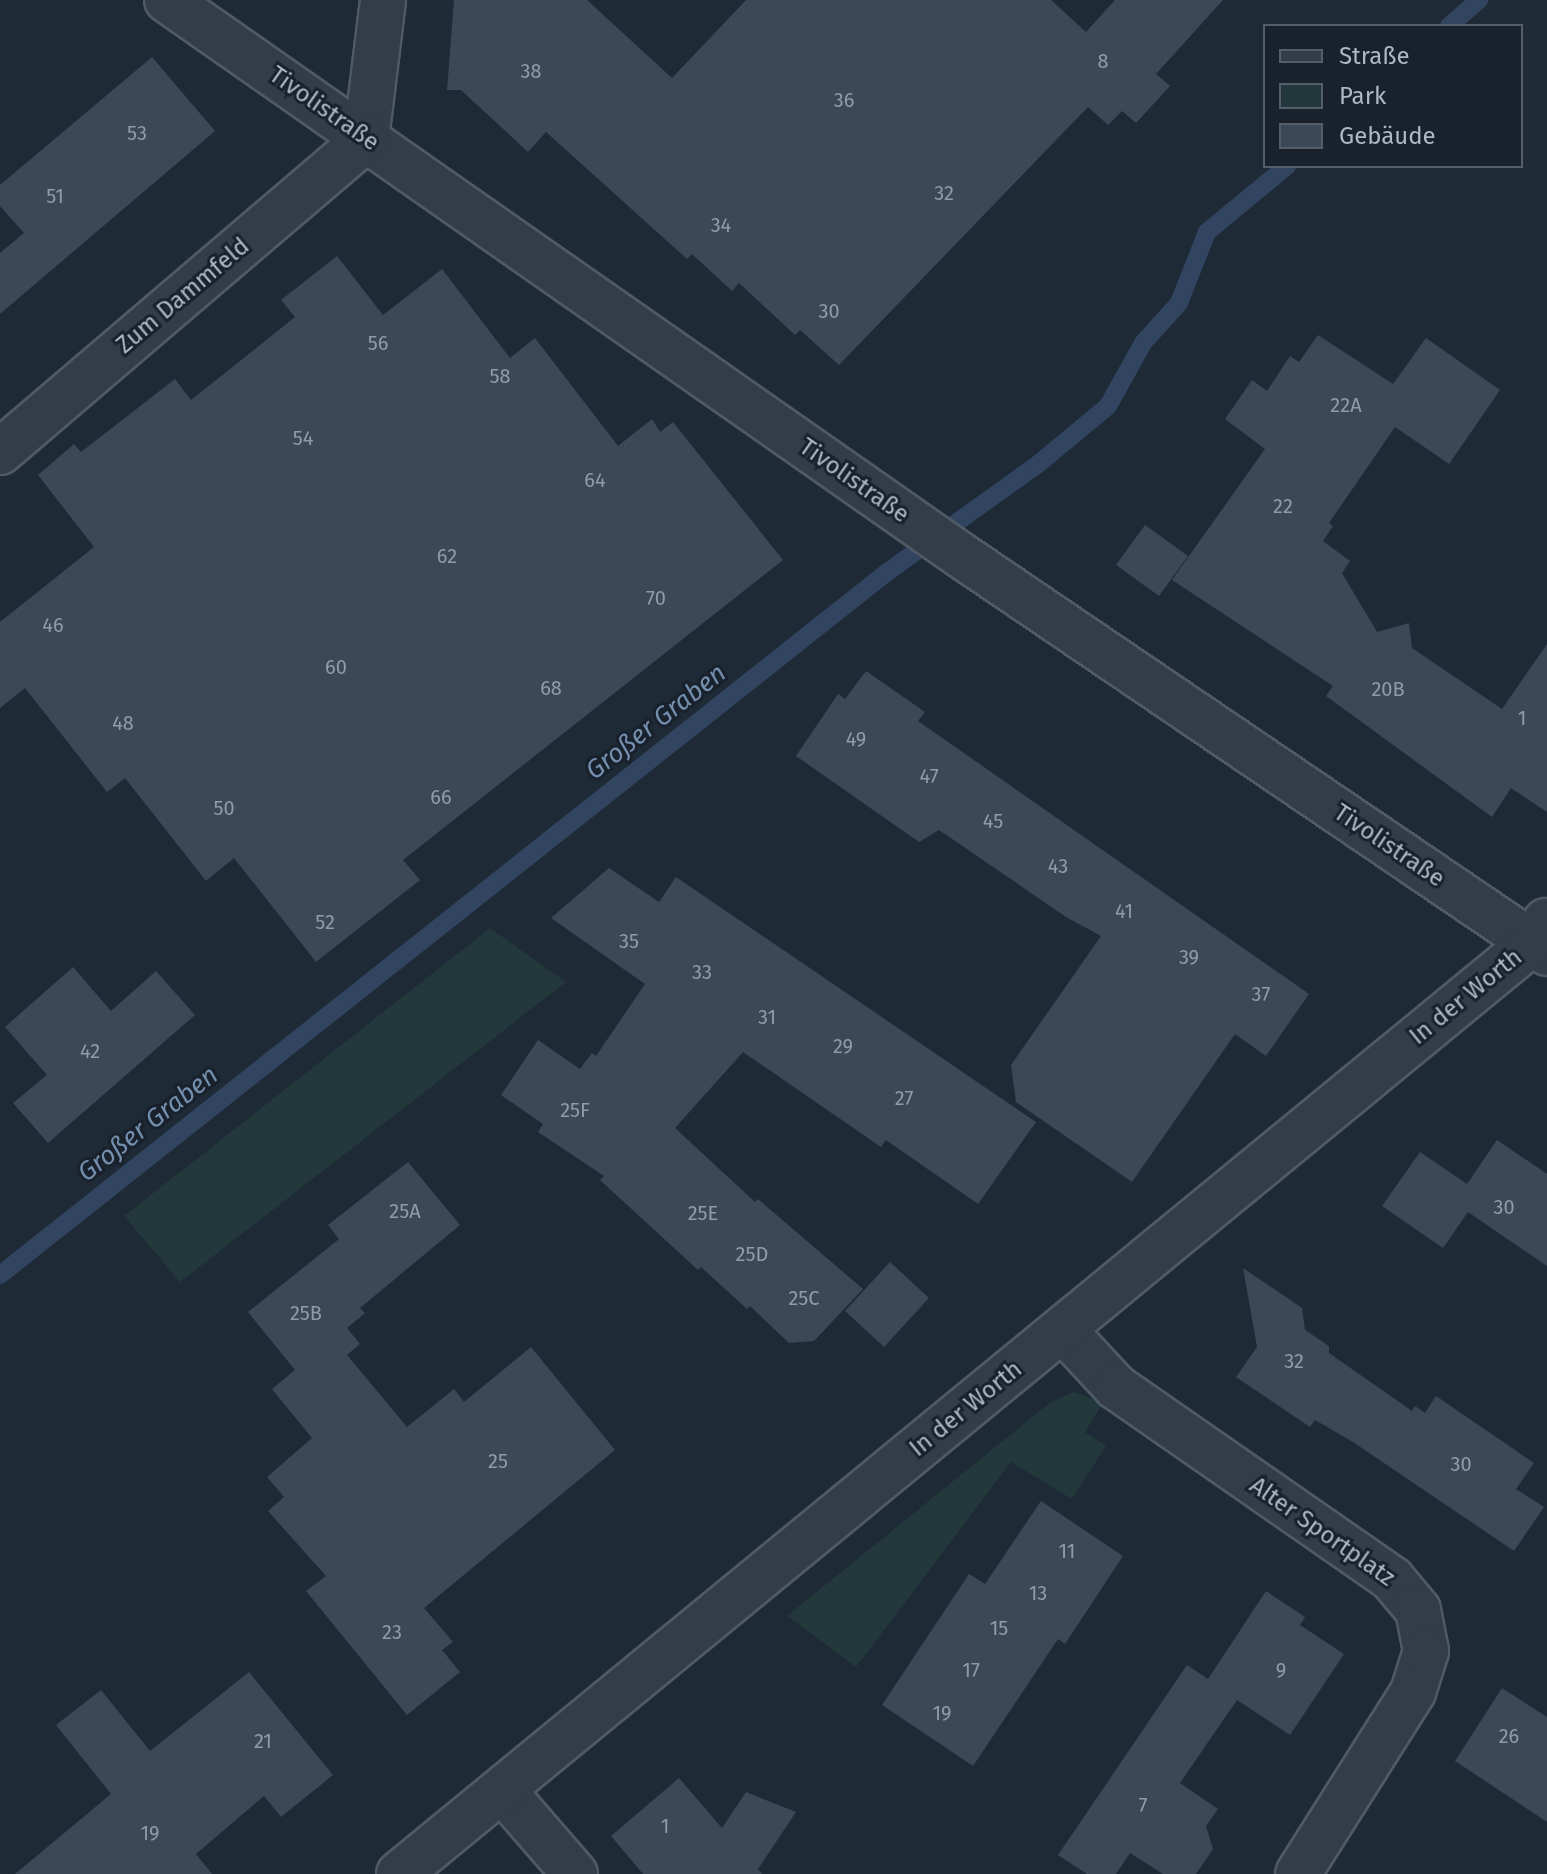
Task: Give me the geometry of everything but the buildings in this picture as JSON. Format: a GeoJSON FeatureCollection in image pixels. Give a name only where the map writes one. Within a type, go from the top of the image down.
{"type":"FeatureCollection","features":[{"type":"Feature","properties":{"kind":"street","name":"Tivolistraße"},"geometry":{"type":"LineString","coordinates":[[167,0],[962,556],[1542,939]]}},
{"type":"Feature","properties":{"kind":"street"},"geometry":{"type":"LineString","coordinates":[[366,139],[383,0]]}},
{"type":"Feature","properties":{"kind":"street","name":"Zum Dammfeld"},"geometry":{"type":"LineString","coordinates":[[0,452],[366,139]]}},
{"type":"Feature","properties":{"kind":"street","name":"In der Worth"},"geometry":{"type":"LineString","coordinates":[[399,1874],[1542,939]]}},
{"type":"Feature","properties":{"kind":"street","name":"Alter Sportplatz"},"geometry":{"type":"LineString","coordinates":[[1063,1330],[1116,1387],[1392,1579],[1418,1610],[1426,1651],[1413,1692],[1298,1874]]}},
{"type":"Feature","properties":{"kind":"street"},"geometry":{"type":"LineString","coordinates":[[503,1791],[575,1874]]}},
{"type":"Feature","properties":{"kind":"green space"},"geometry":{"type":"Polygon","coordinates":[[[490,928],[566,982],[180,1282],[124,1216],[490,928]]]}},
{"type":"Feature","properties":{"kind":"green space"},"geometry":{"type":"Polygon","coordinates":[[[1074,1392],[1103,1403],[1085,1432],[1106,1446],[1072,1499],[1011,1462],[856,1667],[787,1616],[1052,1401],[1074,1392]]]}},
{"type":"Feature","properties":{"kind":"waterway","name":"Großer Graben"},"geometry":{"type":"LineString","coordinates":[[1451,24],[1479,0]]}},
{"type":"Feature","properties":{"kind":"waterway","name":"Großer Graben"},"geometry":{"type":"LineString","coordinates":[[0,1275],[886,573],[1037,465],[1108,406],[1143,343],[1179,303],[1207,232],[1285,168]]}}]}
